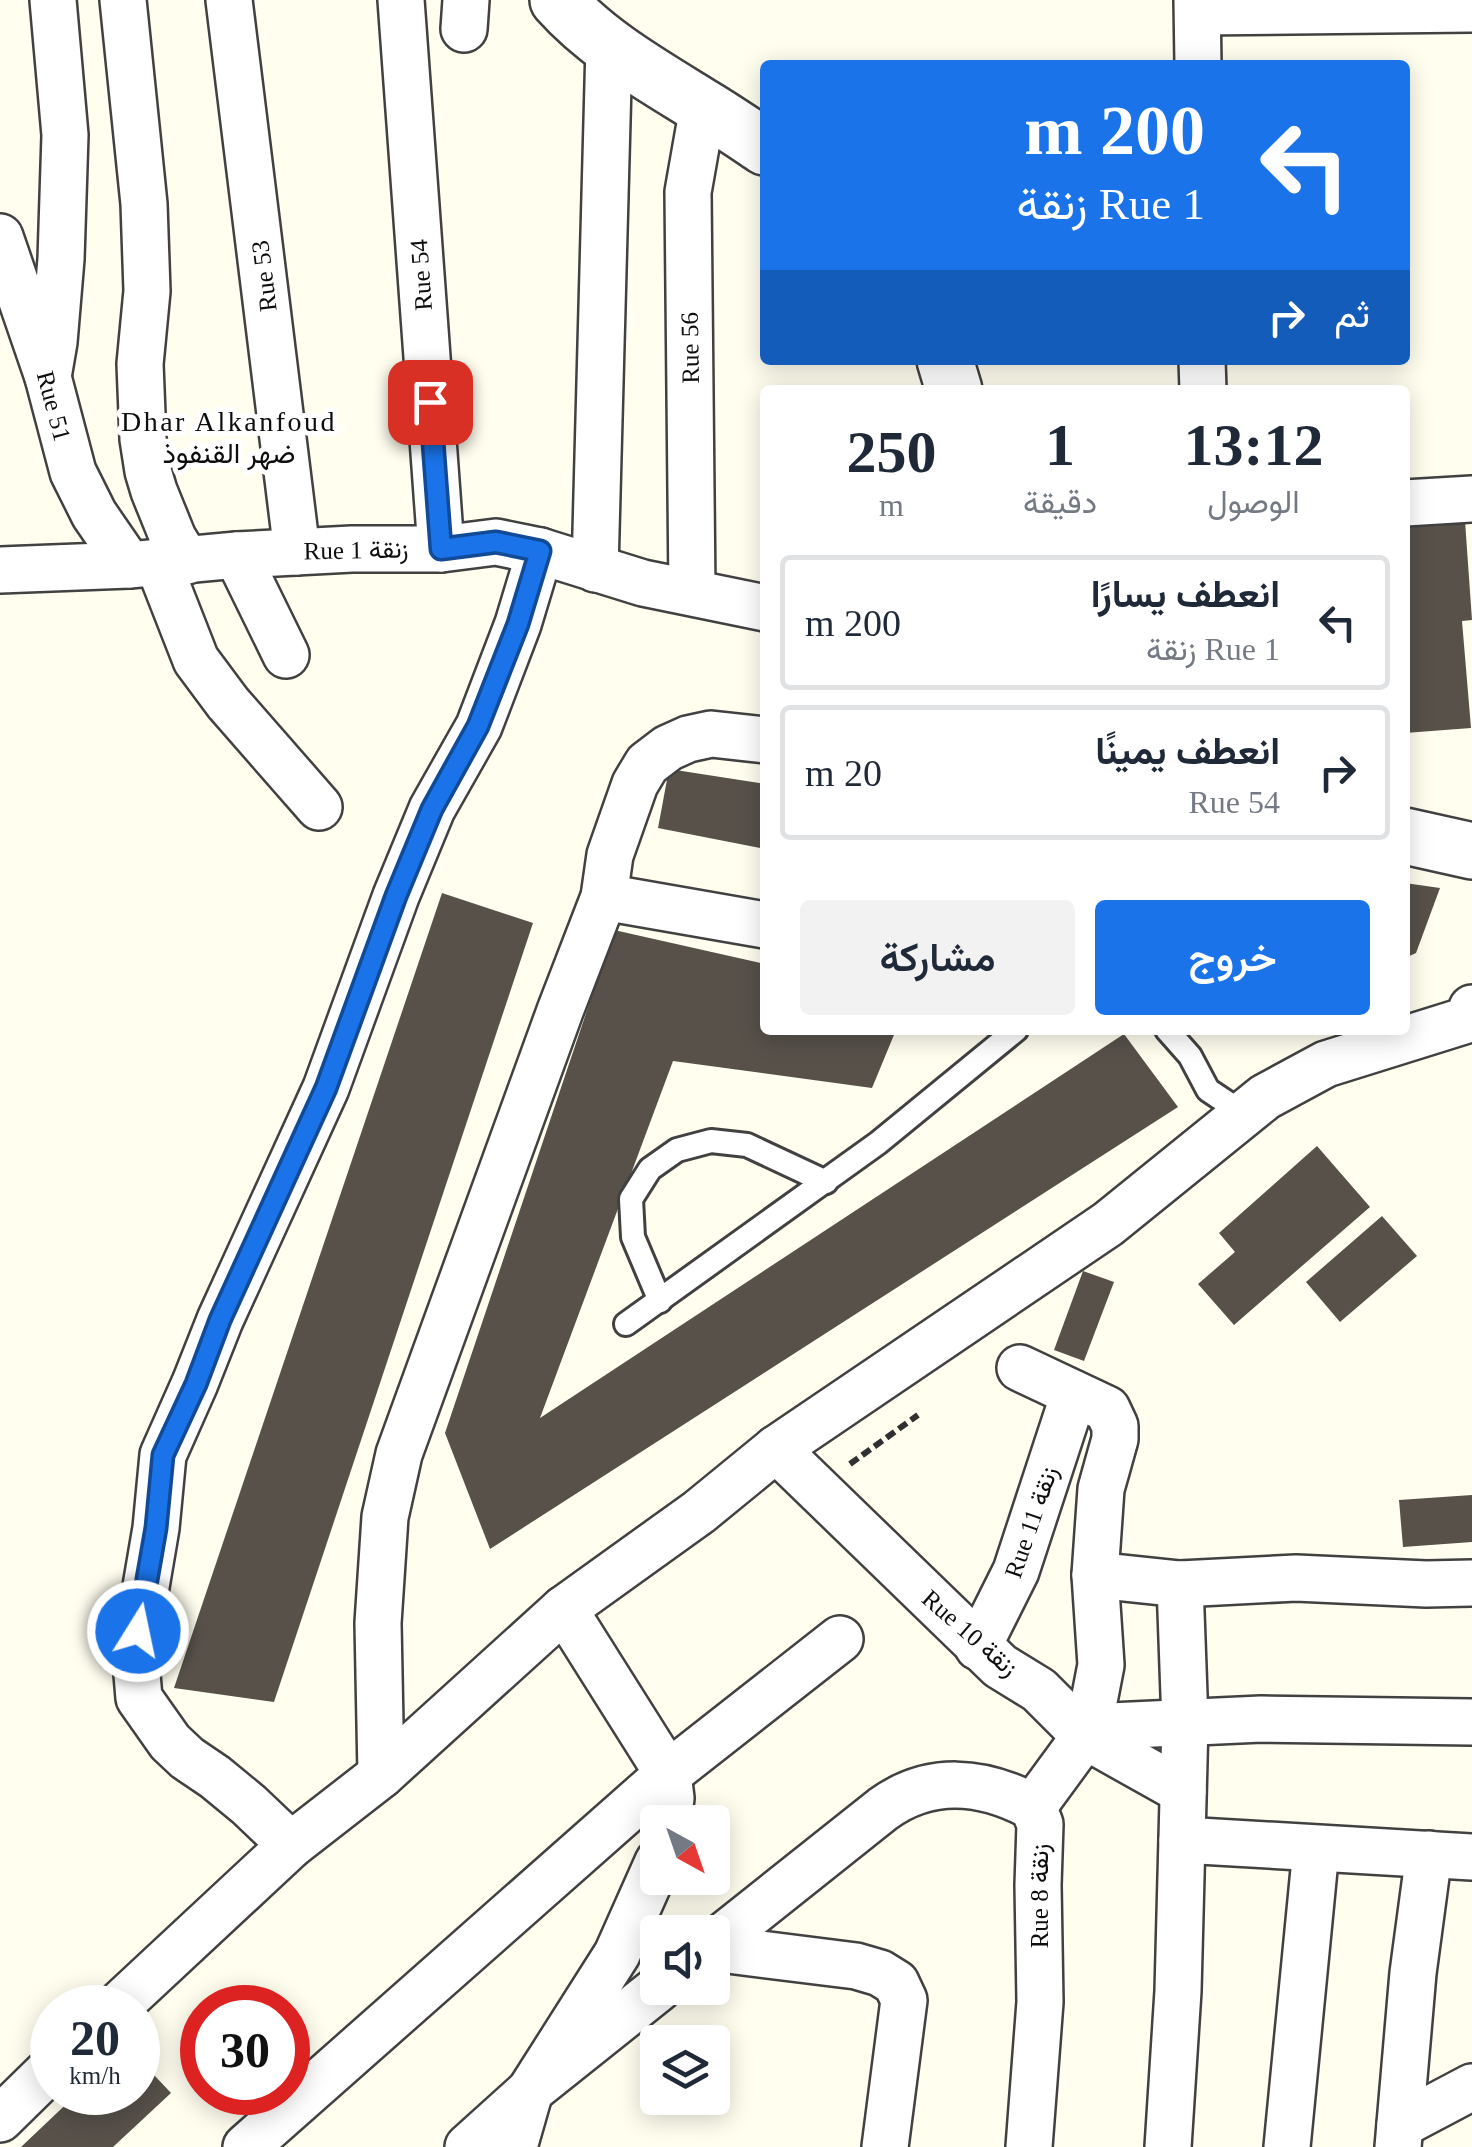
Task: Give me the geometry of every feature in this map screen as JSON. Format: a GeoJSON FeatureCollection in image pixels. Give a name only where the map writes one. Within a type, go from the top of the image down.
{"type":"FeatureCollection","features":[{"type":"Feature","properties":{"kind":"street"},"geometry":{"type":"LineString","coordinates":[[48,378],[62,259],[64,135],[52,0]]}},
{"type":"Feature","properties":{"kind":"street"},"geometry":{"type":"LineString","coordinates":[[124,0],[144,204],[147,291],[140,364],[143,438],[154,491],[174,538],[158,563],[196,660],[228,703],[319,807]]}},
{"type":"Feature","properties":{"kind":"street","name":"Rue 53"},"geometry":{"type":"LineString","coordinates":[[228,0],[297,552]]}},
{"type":"Feature","properties":{"kind":"street","name":"Rue 54"},"geometry":{"type":"LineString","coordinates":[[401,0],[441,549]]}},
{"type":"Feature","properties":{"kind":"street"},"geometry":{"type":"LineString","coordinates":[[558,0],[574,18],[646,73],[760,145]]}},
{"type":"Feature","properties":{"kind":"street"},"geometry":{"type":"LineString","coordinates":[[1198,60],[1197,6],[1472,5]]}},
{"type":"Feature","properties":{"kind":"street"},"geometry":{"type":"LineString","coordinates":[[594,569],[609,46]]}},
{"type":"Feature","properties":{"kind":"street","name":"Rue 56"},"geometry":{"type":"LineString","coordinates":[[692,592],[688,192],[704,106]]}},
{"type":"Feature","properties":{"kind":"street","name":"Rue 51"},"geometry":{"type":"LineString","coordinates":[[0,237],[48,378],[72,472],[94,514],[158,563]]}},
{"type":"Feature","properties":{"kind":"street"},"geometry":{"type":"LineString","coordinates":[[1410,503],[1472,499]]}},
{"type":"Feature","properties":{"kind":"street","name":"Rue 1 زنقة"},"geometry":{"type":"LineString","coordinates":[[0,570],[158,563],[238,554],[441,549],[496,542],[540,551],[643,583],[760,607]]}},
{"type":"Feature","properties":{"kind":"street"},"geometry":{"type":"LineString","coordinates":[[290,1845],[249,1805],[170,1742],[140,1698],[135,1651],[156,1528],[163,1455],[326,1088],[432,809],[478,726],[518,624],[540,551]]}},
{"type":"Feature","properties":{"kind":"street"},"geometry":{"type":"LineString","coordinates":[[238,554],[286,655]]}},
{"type":"Feature","properties":{"kind":"street"},"geometry":{"type":"LineString","coordinates":[[380,1775],[378,1622],[386,1517],[399,1454],[604,896],[610,855],[636,784],[647,764],[678,743],[711,734],[760,739]]}},
{"type":"Feature","properties":{"kind":"street"},"geometry":{"type":"LineString","coordinates":[[1410,837],[1472,851]]}},
{"type":"Feature","properties":{"kind":"street"},"geometry":{"type":"LineString","coordinates":[[604,896],[760,924]]}},
{"type":"Feature","properties":{"kind":"street"},"geometry":{"type":"LineString","coordinates":[[141,1985],[290,1845],[380,1775],[564,1609],[699,1512],[776,1449],[1108,1224],[1265,1097],[1326,1064],[1471,1016]]}},
{"type":"Feature","properties":{"kind":"street"},"geometry":{"type":"LineString","coordinates":[[1375,1035],[1404,1041]]}},
{"type":"Feature","properties":{"kind":"street"},"geometry":{"type":"LineString","coordinates":[[1020,1368],[1107,1409],[1115,1426],[1115,1439],[1100,1489],[1094,1575],[1101,1666],[1087,1731],[1033,1806]]}},
{"type":"Feature","properties":{"kind":"street","name":"Rue 11 زنقة"},"geometry":{"type":"LineString","coordinates":[[978,1647],[1016,1571],[1074,1394]]}},
{"type":"Feature","properties":{"kind":"street","name":"Rue 10 زنقة"},"geometry":{"type":"LineString","coordinates":[[776,1449],[1000,1666],[1039,1690],[1087,1731],[1183,1791]]}},
{"type":"Feature","properties":{"kind":"street"},"geometry":{"type":"LineString","coordinates":[[1094,1575],[1180,1584],[1296,1578],[1472,1583]]}},
{"type":"Feature","properties":{"kind":"street"},"geometry":{"type":"LineString","coordinates":[[1168,2147],[1178,1991],[1185,1723],[1180,1584]]}},
{"type":"Feature","properties":{"kind":"street"},"geometry":{"type":"LineString","coordinates":[[564,1609],[668,1774],[670,1805]]}},
{"type":"Feature","properties":{"kind":"street"},"geometry":{"type":"LineString","coordinates":[[246,2147],[668,1774],[840,1639]]}},
{"type":"Feature","properties":{"kind":"street"},"geometry":{"type":"LineString","coordinates":[[1087,1731],[1261,1719],[1472,1722]]}},
{"type":"Feature","properties":{"kind":"street","name":"Rue 8 زنقة"},"geometry":{"type":"LineString","coordinates":[[730,1932],[883,1809],[918,1790],[969,1784],[1033,1806],[1040,1824],[1040,2002],[1029,2147]]}},
{"type":"Feature","properties":{"kind":"street"},"geometry":{"type":"LineString","coordinates":[[1182,1840],[1450,1856],[1413,1974],[1399,2136]]}},
{"type":"Feature","properties":{"kind":"street"},"geometry":{"type":"LineString","coordinates":[[1287,2147],[1316,1849]]}},
{"type":"Feature","properties":{"kind":"street"},"geometry":{"type":"LineString","coordinates":[[514,2147],[530,2091],[617,1954],[643,1895]]}},
{"type":"Feature","properties":{"kind":"street"},"geometry":{"type":"LineString","coordinates":[[730,1948],[856,1966],[896,1983],[904,2000],[885,2147]]}},
{"type":"Feature","properties":{"kind":"street"},"geometry":{"type":"LineString","coordinates":[[468,2147],[530,2091],[640,2003]]}},
{"type":"Feature","properties":{"kind":"street"},"geometry":{"type":"LineString","coordinates":[[1399,2136],[1472,2087]]}},
{"type":"Feature","properties":{"kind":"street"},"geometry":{"type":"LineString","coordinates":[[0,2119],[30,2090]]}},
{"type":"Feature","properties":{"kind":"lane"},"geometry":{"type":"LineString","coordinates":[[626,1324],[878,1143],[1010,1035]]}},
{"type":"Feature","properties":{"kind":"lane"},"geometry":{"type":"LineString","coordinates":[[1171,1035],[1190,1056],[1208,1090],[1244,1114]]}},
{"type":"Feature","properties":{"kind":"lane"},"geometry":{"type":"LineString","coordinates":[[660,1300],[633,1237],[632,1199],[650,1169],[677,1150],[711,1141],[747,1145],[826,1182]]}},
{"type":"Feature","properties":{"kind":"building"},"geometry":{"type":"Polygon","coordinates":[[[1465,521],[1472,620],[1462,621],[1471,728],[1410,733],[1410,525],[1465,521]]]}},
{"type":"Feature","properties":{"kind":"building"},"geometry":{"type":"Polygon","coordinates":[[[669,769],[760,783],[760,848],[658,828],[669,769]]]}},
{"type":"Feature","properties":{"kind":"building"},"geometry":{"type":"Polygon","coordinates":[[[1410,884],[1440,888],[1416,953],[1410,956],[1410,884]]]}},
{"type":"Feature","properties":{"kind":"building"},"geometry":{"type":"Polygon","coordinates":[[[442,893],[533,923],[274,1702],[174,1688],[442,893]]]}},
{"type":"Feature","properties":{"kind":"building"},"geometry":{"type":"Polygon","coordinates":[[[614,930],[760,963],[760,1035],[894,1035],[872,1088],[673,1061],[540,1418],[1122,1035],[1178,1107],[490,1549],[445,1433],[614,930]]]}},
{"type":"Feature","properties":{"kind":"building"},"geometry":{"type":"Polygon","coordinates":[[[1317,1146],[1370,1207],[1234,1325],[1198,1284],[1235,1252],[1219,1233],[1317,1146]]]}},
{"type":"Feature","properties":{"kind":"building"},"geometry":{"type":"Polygon","coordinates":[[[1382,1216],[1417,1256],[1340,1322],[1306,1282],[1382,1216]]]}},
{"type":"Feature","properties":{"kind":"building"},"geometry":{"type":"Polygon","coordinates":[[[1083,1271],[1114,1282],[1084,1361],[1054,1350],[1083,1271]]]}},
{"type":"Feature","properties":{"kind":"building"},"geometry":{"type":"Polygon","coordinates":[[[1472,1495],[1472,1542],[1403,1547],[1399,1500],[1472,1495]]]}},
{"type":"Feature","properties":{"kind":"building"},"geometry":{"type":"Polygon","coordinates":[[[160,2081],[171,2093],[160,2103],[160,2081]]]}},
{"type":"Feature","properties":{"kind":"building"},"geometry":{"type":"Polygon","coordinates":[[[55,2115],[147,2115],[113,2147],[21,2147],[55,2115]]]}},
{"type":"Feature","properties":{"kind":"district","name":"Dhar Alkanfoud ضهر القنفوذ"},"geometry":{"type":"Point","coordinates":[229,437]}},
{"type":"Feature","properties":{"kind":"route"},"geometry":{"type":"LineString","coordinates":[[138,1631],[156,1528],[163,1455],[326,1088],[432,809],[478,726],[518,624],[540,551],[496,542],[441,549],[430,402]]}}]}
